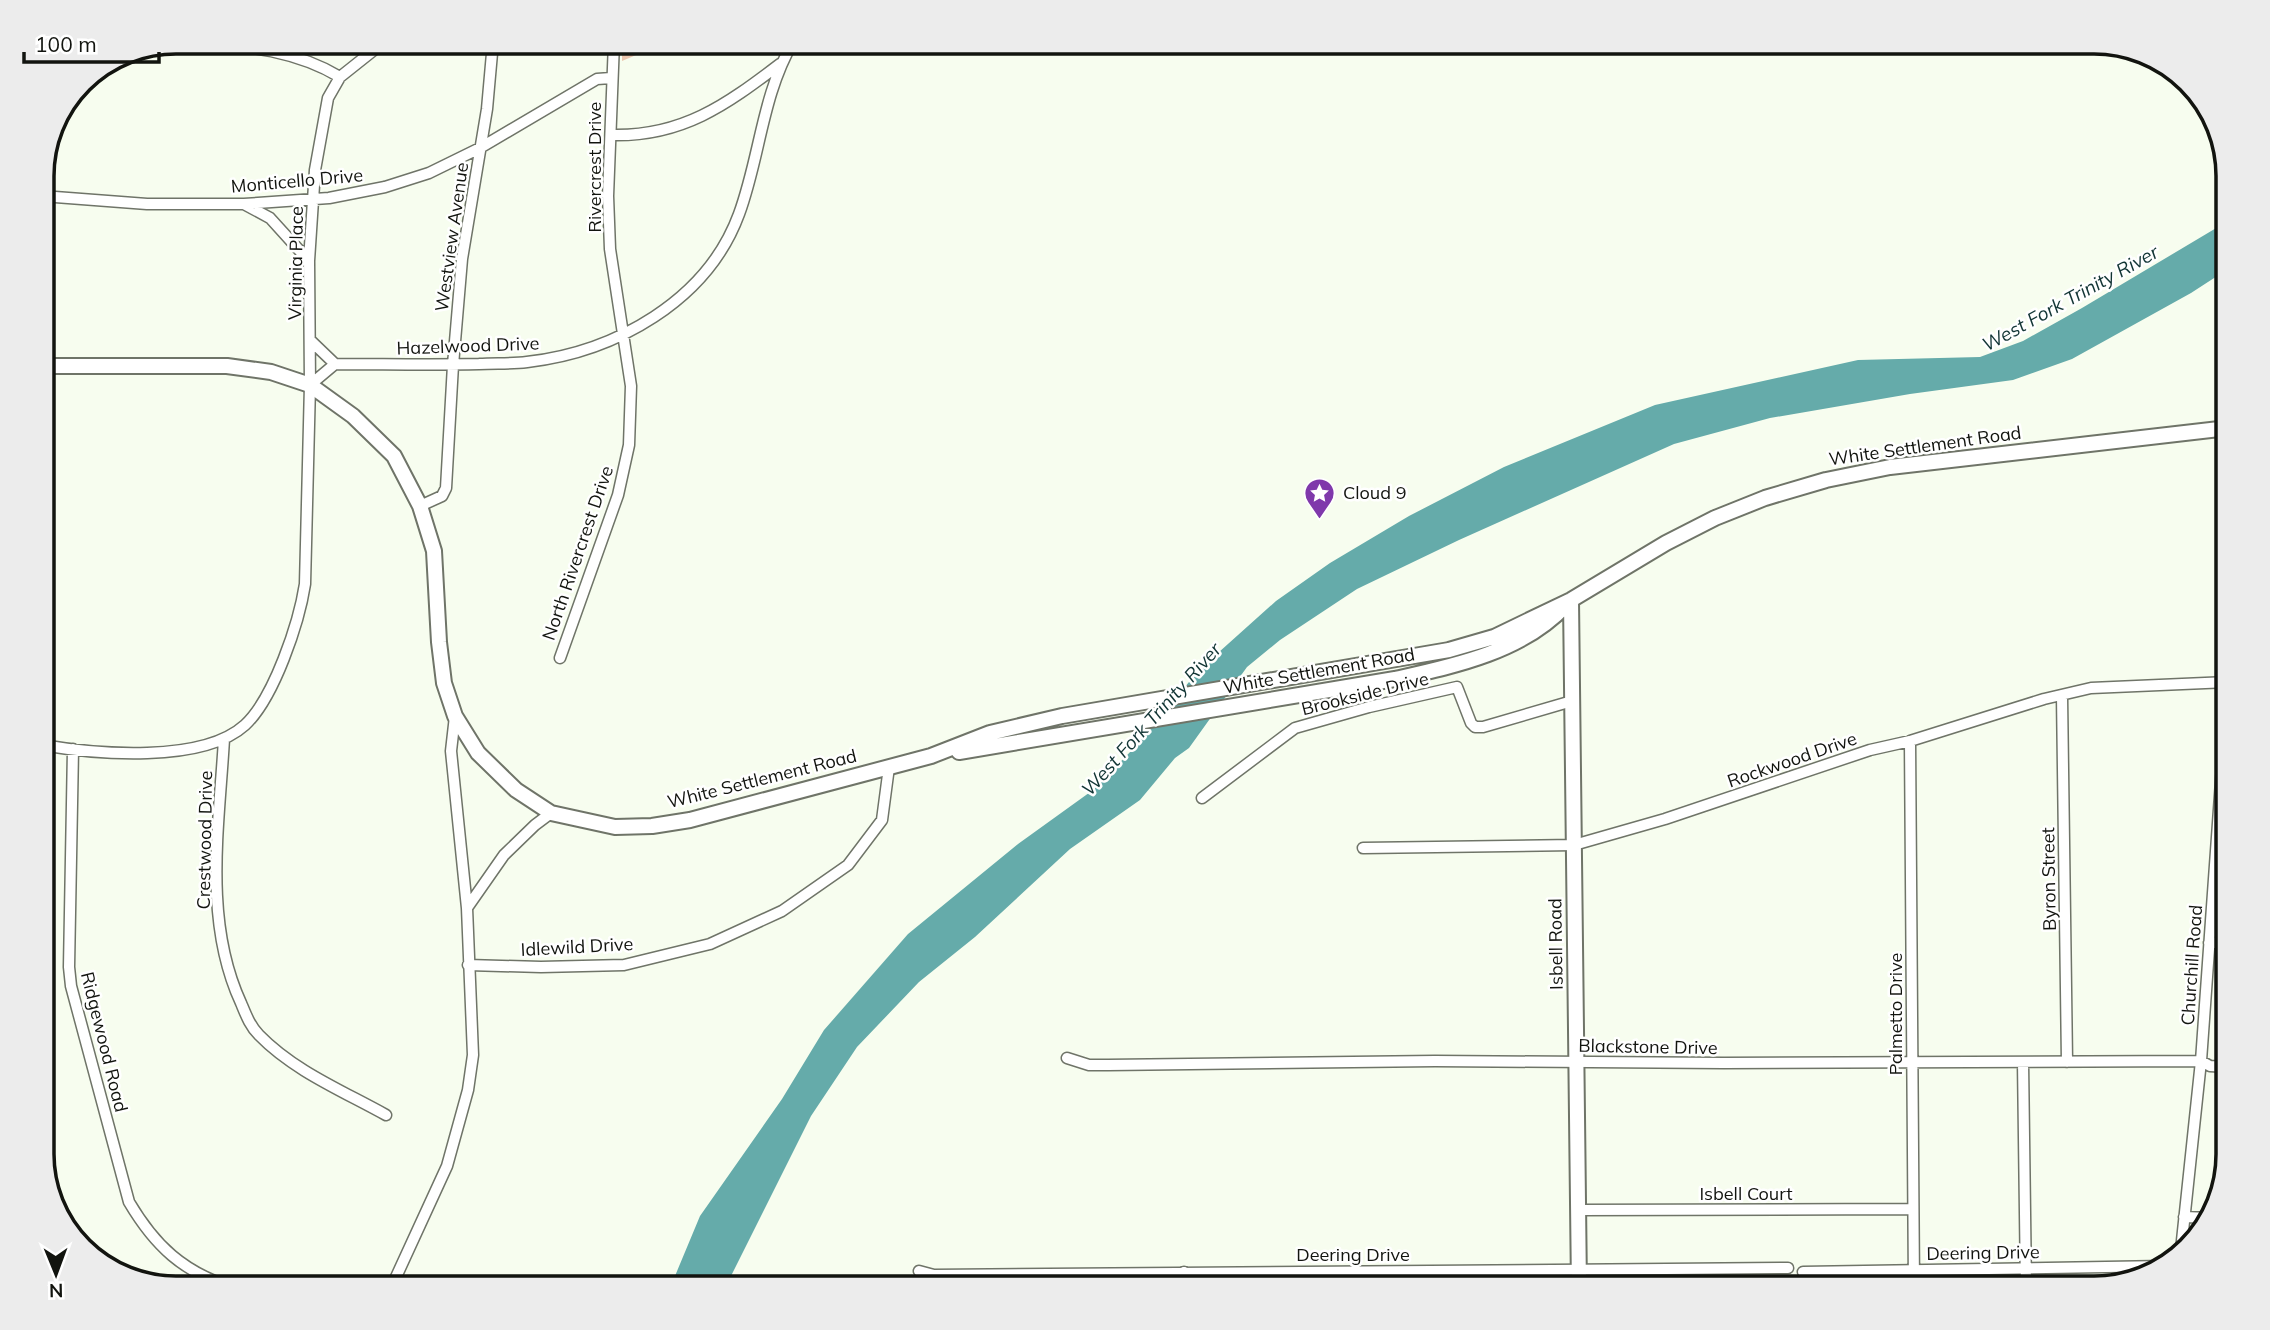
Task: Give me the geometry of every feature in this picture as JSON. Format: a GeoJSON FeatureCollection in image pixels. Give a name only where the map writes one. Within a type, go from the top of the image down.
{"type":"FeatureCollection","features":[{"type":"Feature","properties":{"kind":"main road","name":"White Settlement Road"},"geometry":{"type":"LineString","coordinates":[[55,366],[227,366],[271,372],[310,386],[353,416],[394,456],[420,506],[434,551],[444,683],[455,716],[478,753],[516,790],[551,813],[615,827],[652,826],[690,820],[931,756],[1435,671],[1494,652],[1548,624],[1571,600]]}},
{"type":"Feature","properties":{"kind":"main road","name":"White Settlement Road"},"geometry":{"type":"LineString","coordinates":[[931,756],[990,733],[1062,716],[1449,650],[1494,637],[1571,600],[1666,543],[1715,518],[1765,498],[1826,480],[1891,467],[2215,429]]}},
{"type":"Feature","properties":{"kind":"main road","name":"Isbell Road"},"geometry":{"type":"LineString","coordinates":[[1571,600],[1579,1276]]}},
{"type":"Feature","properties":{"kind":"street"},"geometry":{"type":"LineString","coordinates":[[285,54],[319,64],[340,77]]}},
{"type":"Feature","properties":{"kind":"street","name":"Virginia Place"},"geometry":{"type":"LineString","coordinates":[[310,386],[309,261],[319,146],[328,98],[340,77],[369,54]]}},
{"type":"Feature","properties":{"kind":"street","name":"Westview Avenue"},"geometry":{"type":"LineString","coordinates":[[420,506],[442,496],[446,488],[453,365],[464,246],[492,54]]}},
{"type":"Feature","properties":{"kind":"street","name":"Rivercrest Drive"},"geometry":{"type":"LineString","coordinates":[[613,54],[608,196],[610,249],[624,334]]}},
{"type":"Feature","properties":{"kind":"street","name":"Hazelwood Drive"},"geometry":{"type":"LineString","coordinates":[[335,364],[526,363],[564,356],[624,334],[661,314],[689,290],[722,248],[738,216],[747,190],[764,115],[786,54]]}},
{"type":"Feature","properties":{"kind":"street"},"geometry":{"type":"LineString","coordinates":[[611,135],[635,136],[669,130],[700,118],[729,101],[781,63]]}},
{"type":"Feature","properties":{"kind":"street","name":"Monticello Drive"},"geometry":{"type":"LineString","coordinates":[[55,197],[147,204],[244,204],[313,199],[385,187],[429,173],[480,148],[597,79],[611,78]]}},
{"type":"Feature","properties":{"kind":"street"},"geometry":{"type":"LineString","coordinates":[[244,204],[270,218],[309,261]]}},
{"type":"Feature","properties":{"kind":"street","name":"North Rivercrest Drive"},"geometry":{"type":"LineString","coordinates":[[560,658],[618,495],[629,445],[631,386],[624,334]]}},
{"type":"Feature","properties":{"kind":"street"},"geometry":{"type":"LineString","coordinates":[[310,340],[335,364],[310,386]]}},
{"type":"Feature","properties":{"kind":"street","name":"Crestwood Drive"},"geometry":{"type":"LineString","coordinates":[[55,747],[157,753],[194,748],[224,739],[244,726],[258,709],[290,641],[305,584],[310,386]]}},
{"type":"Feature","properties":{"kind":"street","name":"Rockwood Drive"},"geometry":{"type":"LineString","coordinates":[[1363,848],[1574,845],[1665,819],[1870,750],[1910,741],[2043,699],[2091,688],[2216,683]]}},
{"type":"Feature","properties":{"kind":"street","name":"Brookside Drive"},"geometry":{"type":"LineString","coordinates":[[1202,798],[1295,728],[1368,707],[1457,687],[1471,723],[1475,727],[1483,727],[1572,701]]}},
{"type":"Feature","properties":{"kind":"street","name":"Byron Street"},"geometry":{"type":"LineString","coordinates":[[2062,696],[2067,1062]]}},
{"type":"Feature","properties":{"kind":"street"},"geometry":{"type":"LineString","coordinates":[[397,1276],[447,1166],[461,1123],[473,1055],[467,908],[451,751],[455,716]]}},
{"type":"Feature","properties":{"kind":"street","name":"Crestwood Drive"},"geometry":{"type":"LineString","coordinates":[[224,739],[216,892],[223,950],[232,985],[254,1028],[288,1060],[386,1115]]}},
{"type":"Feature","properties":{"kind":"street","name":"Palmetto Drive"},"geometry":{"type":"LineString","coordinates":[[1910,741],[1914,1276]]}},
{"type":"Feature","properties":{"kind":"street","name":"Ridgewood Road"},"geometry":{"type":"LineString","coordinates":[[73,749],[70,977],[129,1202],[160,1247],[178,1262],[203,1276]]}},
{"type":"Feature","properties":{"kind":"street","name":"Idlewild Drive"},"geometry":{"type":"LineString","coordinates":[[468,965],[624,965],[709,944],[782,911],[848,864],[882,820],[888,767]]}},
{"type":"Feature","properties":{"kind":"street"},"geometry":{"type":"LineString","coordinates":[[467,908],[504,855],[551,813]]}},
{"type":"Feature","properties":{"kind":"street","name":"Churchill Road"},"geometry":{"type":"LineString","coordinates":[[2182,1238],[2201,1061],[2216,851]]}},
{"type":"Feature","properties":{"kind":"street"},"geometry":{"type":"LineString","coordinates":[[2209,943],[2216,943]]}},
{"type":"Feature","properties":{"kind":"street","name":"Blackstone Drive"},"geometry":{"type":"LineString","coordinates":[[1067,1058],[1089,1065],[1108,1066],[1435,1060],[2201,1061],[2216,1066]]}},
{"type":"Feature","properties":{"kind":"street"},"geometry":{"type":"LineString","coordinates":[[2024,1062],[2026,1276]]}},
{"type":"Feature","properties":{"kind":"street","name":"Isbell Court"},"geometry":{"type":"LineString","coordinates":[[1578,1210],[1913,1209]]}},
{"type":"Feature","properties":{"kind":"street"},"geometry":{"type":"LineString","coordinates":[[2183,1217],[2197,1218]]}},
{"type":"Feature","properties":{"kind":"street","name":"Deering Drive"},"geometry":{"type":"LineString","coordinates":[[1803,1272],[2139,1266]]}},
{"type":"Feature","properties":{"kind":"street","name":"Deering Drive"},"geometry":{"type":"LineString","coordinates":[[919,1271],[934,1275],[1788,1268]]}},
{"type":"Feature","properties":{"kind":"shaded area"},"geometry":{"type":"Polygon","coordinates":[[[622,54],[639,54],[622,61],[622,54]]]}},
{"type":"Feature","properties":{"kind":"water"},"geometry":{"type":"Polygon","coordinates":[[[2215,229],[2215,277],[2072,359],[2013,380],[1770,418],[1674,444],[1459,540],[1357,589],[1280,640],[1247,667],[1189,748],[1175,758],[1140,800],[1070,849],[975,937],[919,982],[857,1047],[811,1116],[731,1276],[675,1276],[700,1216],[782,1099],[824,1030],[908,934],[1018,844],[1093,790],[1134,748],[1199,670],[1276,601],[1330,563],[1409,516],[1504,467],[1655,405],[1858,360],[1980,357],[2023,341],[2215,229]]]}},
{"type":"Feature","properties":{"kind":"place","name":"Cloud 9"},"geometry":{"type":"Point","coordinates":[1320,520]}},
{"type":"Feature","properties":{"kind":"water label","name":"West Fork Trinity River"},"geometry":{"type":"Point","coordinates":[2070,298]}},
{"type":"Feature","properties":{"kind":"water label","name":"West Fork Trinity River"},"geometry":{"type":"Point","coordinates":[1151,719]}}]}
